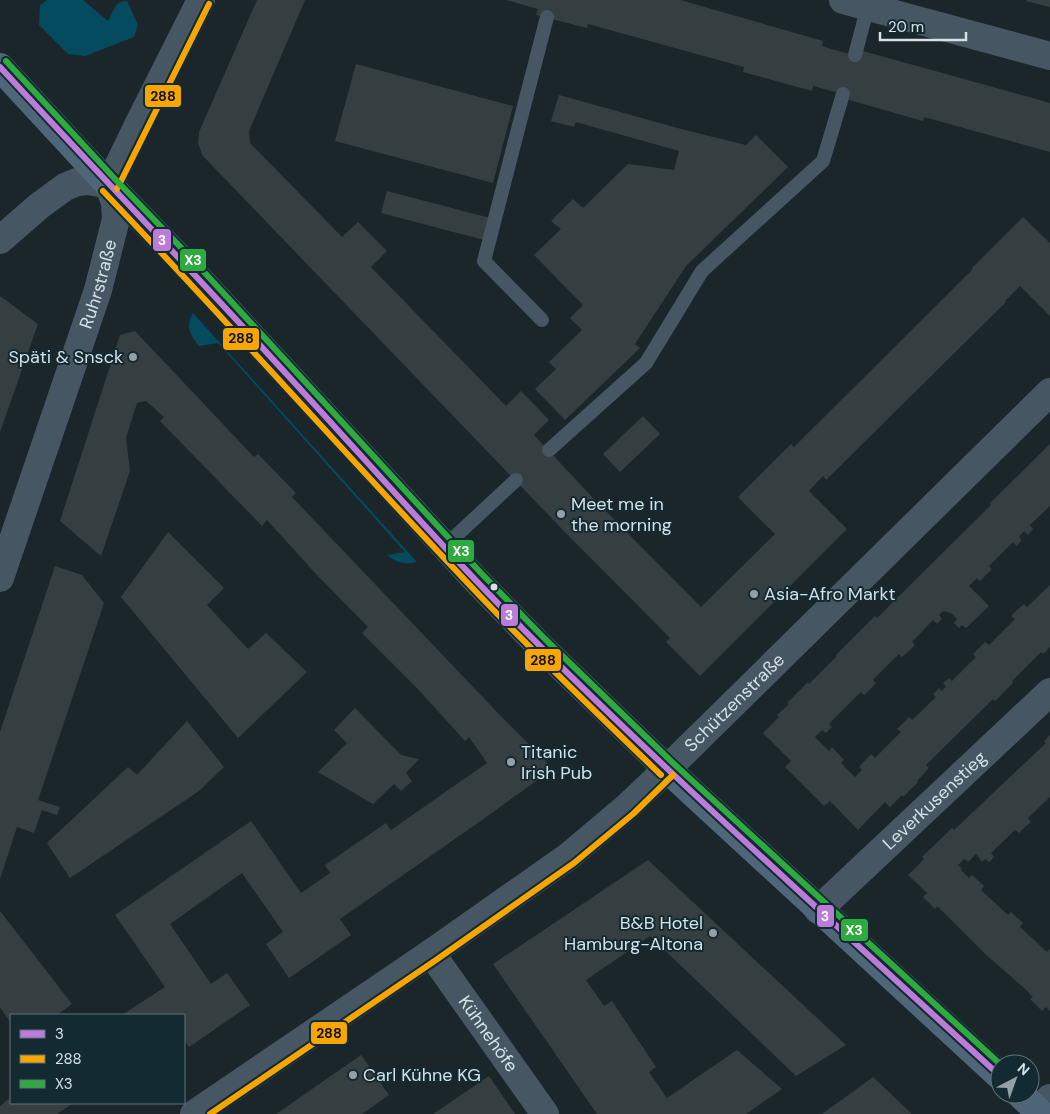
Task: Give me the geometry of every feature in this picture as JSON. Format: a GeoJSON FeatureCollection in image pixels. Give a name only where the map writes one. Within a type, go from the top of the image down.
{"type":"FeatureCollection","features":[{"type":"Feature","properties":{"kind":"main road"},"geometry":{"type":"LineString","coordinates":[[0,67],[539,645],[667,769],[990,1067]]}},
{"type":"Feature","properties":{"kind":"street"},"geometry":{"type":"LineString","coordinates":[[0,240],[39,206],[65,187],[77,182],[89,181],[109,185],[201,0]]}},
{"type":"Feature","properties":{"kind":"street"},"geometry":{"type":"LineString","coordinates":[[860,2],[1050,56]]}},
{"type":"Feature","properties":{"kind":"street","name":"Ruhrstraße"},"geometry":{"type":"LineString","coordinates":[[0,578],[102,278],[116,219],[115,203],[109,185]]}},
{"type":"Feature","properties":{"kind":"street","name":"Schützenstraße"},"geometry":{"type":"LineString","coordinates":[[205,1111],[569,856],[627,807],[1050,392]]}},
{"type":"Feature","properties":{"kind":"street","name":"Leverkusenstieg"},"geometry":{"type":"LineString","coordinates":[[818,910],[1050,692]]}},
{"type":"Feature","properties":{"kind":"street","name":"Kühnehöfe"},"geometry":{"type":"LineString","coordinates":[[431,953],[545,1114]]}},
{"type":"Feature","properties":{"kind":"lane"},"geometry":{"type":"LineString","coordinates":[[855,55],[860,2]]}},
{"type":"Feature","properties":{"kind":"lane"},"geometry":{"type":"LineString","coordinates":[[542,320],[484,261],[547,17]]}},
{"type":"Feature","properties":{"kind":"lane"},"geometry":{"type":"LineString","coordinates":[[549,450],[646,363],[702,271],[823,161],[843,94]]}},
{"type":"Feature","properties":{"kind":"lane"},"geometry":{"type":"LineString","coordinates":[[445,546],[516,480]]}},
{"type":"Feature","properties":{"kind":"shaded area"},"geometry":{"type":"Polygon","coordinates":[[[47,0],[83,0],[108,21],[117,5],[127,1],[138,25],[134,37],[85,56],[68,54],[39,25],[40,5],[47,0]]]}},
{"type":"Feature","properties":{"kind":"shaded area"},"geometry":{"type":"Polygon","coordinates":[[[193,313],[417,562],[401,563],[387,555],[405,552],[218,343],[199,346],[193,338],[189,326],[193,313]]]}},
{"type":"Feature","properties":{"kind":"building"},"geometry":{"type":"Polygon","coordinates":[[[257,0],[305,0],[249,131],[250,143],[342,237],[358,222],[387,251],[371,267],[506,406],[521,391],[549,420],[534,435],[593,498],[701,607],[775,534],[738,497],[791,444],[794,447],[1023,217],[1050,243],[1050,316],[1020,286],[826,480],[823,476],[809,491],[847,529],[700,676],[666,642],[670,638],[562,529],[203,156],[198,144],[199,132],[257,0]]]}},
{"type":"Feature","properties":{"kind":"building"},"geometry":{"type":"Polygon","coordinates":[[[506,0],[680,0],[823,41],[822,46],[828,48],[861,57],[863,51],[1029,97],[1050,103],[1050,152],[924,117],[923,121],[849,100],[850,96],[813,86],[812,91],[743,72],[744,67],[588,24],[587,28],[536,15],[538,9],[506,0]]]}},
{"type":"Feature","properties":{"kind":"building"},"geometry":{"type":"Polygon","coordinates":[[[1050,0],[1050,7],[1026,1],[1050,0]]]}},
{"type":"Feature","properties":{"kind":"building"},"geometry":{"type":"Polygon","coordinates":[[[356,64],[513,106],[493,183],[335,141],[356,64]]]}},
{"type":"Feature","properties":{"kind":"building"},"geometry":{"type":"Polygon","coordinates":[[[559,95],[746,145],[756,135],[788,167],[686,266],[635,344],[640,348],[565,420],[535,389],[556,369],[549,362],[582,330],[570,318],[583,305],[534,255],[561,229],[551,221],[573,199],[583,208],[628,164],[674,170],[679,151],[576,122],[574,127],[551,121],[559,95]]]}},
{"type":"Feature","properties":{"kind":"building"},"geometry":{"type":"Polygon","coordinates":[[[387,191],[490,218],[484,240],[381,213],[387,191]]]}},
{"type":"Feature","properties":{"kind":"building"},"geometry":{"type":"Polygon","coordinates":[[[0,296],[38,324],[0,432],[0,296]]]}},
{"type":"Feature","properties":{"kind":"building"},"geometry":{"type":"Polygon","coordinates":[[[135,331],[254,457],[258,454],[296,493],[292,497],[547,762],[546,774],[340,919],[351,935],[289,978],[266,944],[283,932],[242,873],[170,924],[211,984],[227,973],[250,1005],[189,1047],[185,1041],[185,1014],[124,1014],[165,987],[115,915],[251,821],[301,893],[330,873],[325,865],[386,823],[391,830],[487,763],[469,737],[465,741],[415,686],[362,633],[368,627],[267,520],[262,526],[160,421],[164,417],[146,401],[137,403],[126,438],[130,471],[101,556],[60,521],[120,335],[135,331]]]}},
{"type":"Feature","properties":{"kind":"building"},"geometry":{"type":"Polygon","coordinates":[[[643,416],[660,434],[620,472],[603,454],[643,416]]]}},
{"type":"Feature","properties":{"kind":"building"},"geometry":{"type":"Polygon","coordinates":[[[1050,444],[1050,506],[1030,525],[1033,529],[1028,535],[1024,531],[1019,537],[1022,540],[1016,546],[1013,542],[989,566],[992,569],[980,581],[977,578],[969,586],[989,606],[966,628],[962,625],[959,628],[954,623],[957,619],[951,613],[943,611],[939,615],[942,619],[937,624],[933,620],[912,642],[915,645],[909,651],[902,657],[899,654],[873,680],[876,683],[864,695],[861,692],[829,724],[832,727],[826,733],[822,730],[815,737],[829,751],[832,747],[844,760],[841,763],[855,777],[862,770],[859,767],[871,754],[875,758],[901,732],[897,729],[909,717],[912,720],[936,697],[933,694],[939,688],[941,691],[946,687],[943,683],[949,678],[952,681],[976,657],[973,654],[985,642],[989,645],[1015,619],[1011,616],[1017,610],[1024,604],[1027,607],[1050,585],[1050,647],[1043,654],[1041,652],[995,701],[993,699],[926,765],[929,768],[903,797],[902,795],[890,807],[885,802],[858,830],[830,801],[824,806],[785,767],[791,761],[763,733],[779,717],[777,715],[789,704],[787,703],[808,682],[809,684],[875,616],[877,618],[1050,444]]]}},
{"type":"Feature","properties":{"kind":"building"},"geometry":{"type":"Polygon","coordinates":[[[168,532],[224,588],[207,605],[248,649],[266,633],[307,672],[238,738],[121,597],[168,532]]]}},
{"type":"Feature","properties":{"kind":"building"},"geometry":{"type":"Polygon","coordinates":[[[55,566],[82,575],[104,603],[38,800],[60,807],[57,815],[42,810],[34,833],[17,827],[0,879],[0,732],[55,566]]]}},
{"type":"Feature","properties":{"kind":"building"},"geometry":{"type":"Polygon","coordinates":[[[355,708],[401,755],[419,759],[406,773],[412,781],[401,791],[394,784],[373,804],[318,772],[347,743],[334,730],[355,708]]]}},
{"type":"Feature","properties":{"kind":"building"},"geometry":{"type":"Polygon","coordinates":[[[187,721],[224,767],[199,791],[70,878],[47,843],[128,767],[137,775],[187,721]]]}},
{"type":"Feature","properties":{"kind":"building"},"geometry":{"type":"Polygon","coordinates":[[[1050,735],[1050,797],[1028,818],[1031,822],[1019,833],[1015,830],[991,853],[994,857],[989,862],[985,859],[982,862],[976,854],[968,862],[964,859],[958,865],[969,878],[972,875],[984,886],[981,890],[1008,915],[1011,912],[1023,923],[1020,927],[1047,952],[1050,949],[1050,1011],[1046,1007],[1042,1011],[1030,999],[1033,997],[1024,988],[984,953],[937,906],[935,909],[923,897],[927,893],[908,875],[924,859],[922,857],[952,828],[954,830],[1046,743],[1044,741],[1050,735]]]}},
{"type":"Feature","properties":{"kind":"building"},"geometry":{"type":"Polygon","coordinates":[[[648,860],[846,1045],[796,1076],[650,936],[586,980],[604,1006],[612,1001],[656,1067],[649,1072],[667,1098],[737,1050],[782,1089],[746,1114],[597,1114],[493,964],[648,860]]]}},
{"type":"Feature","properties":{"kind":"building"},"geometry":{"type":"Polygon","coordinates":[[[0,911],[72,1004],[58,1014],[10,1014],[10,1022],[0,1007],[0,911]]]}},
{"type":"Feature","properties":{"kind":"building","name":"Carl Kühne KG"},"geometry":{"type":"Polygon","coordinates":[[[361,1055],[389,1095],[362,1114],[276,1114],[361,1055]]]}},
{"type":"Feature","properties":{"kind":"building"},"geometry":{"type":"Polygon","coordinates":[[[489,1076],[515,1114],[433,1114],[489,1076]]]}},
{"type":"Feature","properties":{"kind":"building"},"geometry":{"type":"Polygon","coordinates":[[[873,1077],[912,1114],[822,1114],[873,1077]]]}},
{"type":"Feature","properties":{"kind":"building"},"geometry":{"type":"Polygon","coordinates":[[[10,1098],[10,1104],[72,1104],[57,1114],[0,1114],[0,1106],[10,1098]]]}},
{"type":"Feature","properties":{"kind":"transit line","name":"288"},"geometry":{"type":"LineString","coordinates":[[117,189],[209,4]]}},
{"type":"Feature","properties":{"kind":"transit line","name":"X3"},"geometry":{"type":"LineString","coordinates":[[6,61],[193,260],[481,573],[545,639],[673,763],[990,1055]]}},
{"type":"Feature","properties":{"kind":"transit line","name":"3"},"geometry":{"type":"LineString","coordinates":[[0,67],[509,615],[711,810],[990,1067]]}},
{"type":"Feature","properties":{"kind":"transit line","name":"288"},"geometry":{"type":"LineString","coordinates":[[103,191],[482,598],[548,666],[661,775]]}},
{"type":"Feature","properties":{"kind":"transit line","name":"288"},"geometry":{"type":"LineString","coordinates":[[210,1114],[436,960],[574,863],[633,814],[673,775]]}},
{"type":"Feature","properties":{"kind":"place","name":"Späti & Snsck"},"geometry":{"type":"Point","coordinates":[133,357]}},
{"type":"Feature","properties":{"kind":"place","name":"Meet me in the morning"},"geometry":{"type":"Point","coordinates":[561,514]}},
{"type":"Feature","properties":{"kind":"place","name":"Asia-Afro Markt"},"geometry":{"type":"Point","coordinates":[754,594]}},
{"type":"Feature","properties":{"kind":"place","name":"Titanic Irish Pub"},"geometry":{"type":"Point","coordinates":[511,762]}},
{"type":"Feature","properties":{"kind":"place","name":"B&B Hotel Hamburg-Altona"},"geometry":{"type":"Point","coordinates":[713,933]}},
{"type":"Feature","properties":{"kind":"place","name":"Carl Kühne KG"},"geometry":{"type":"Point","coordinates":[353,1075]}}]}
